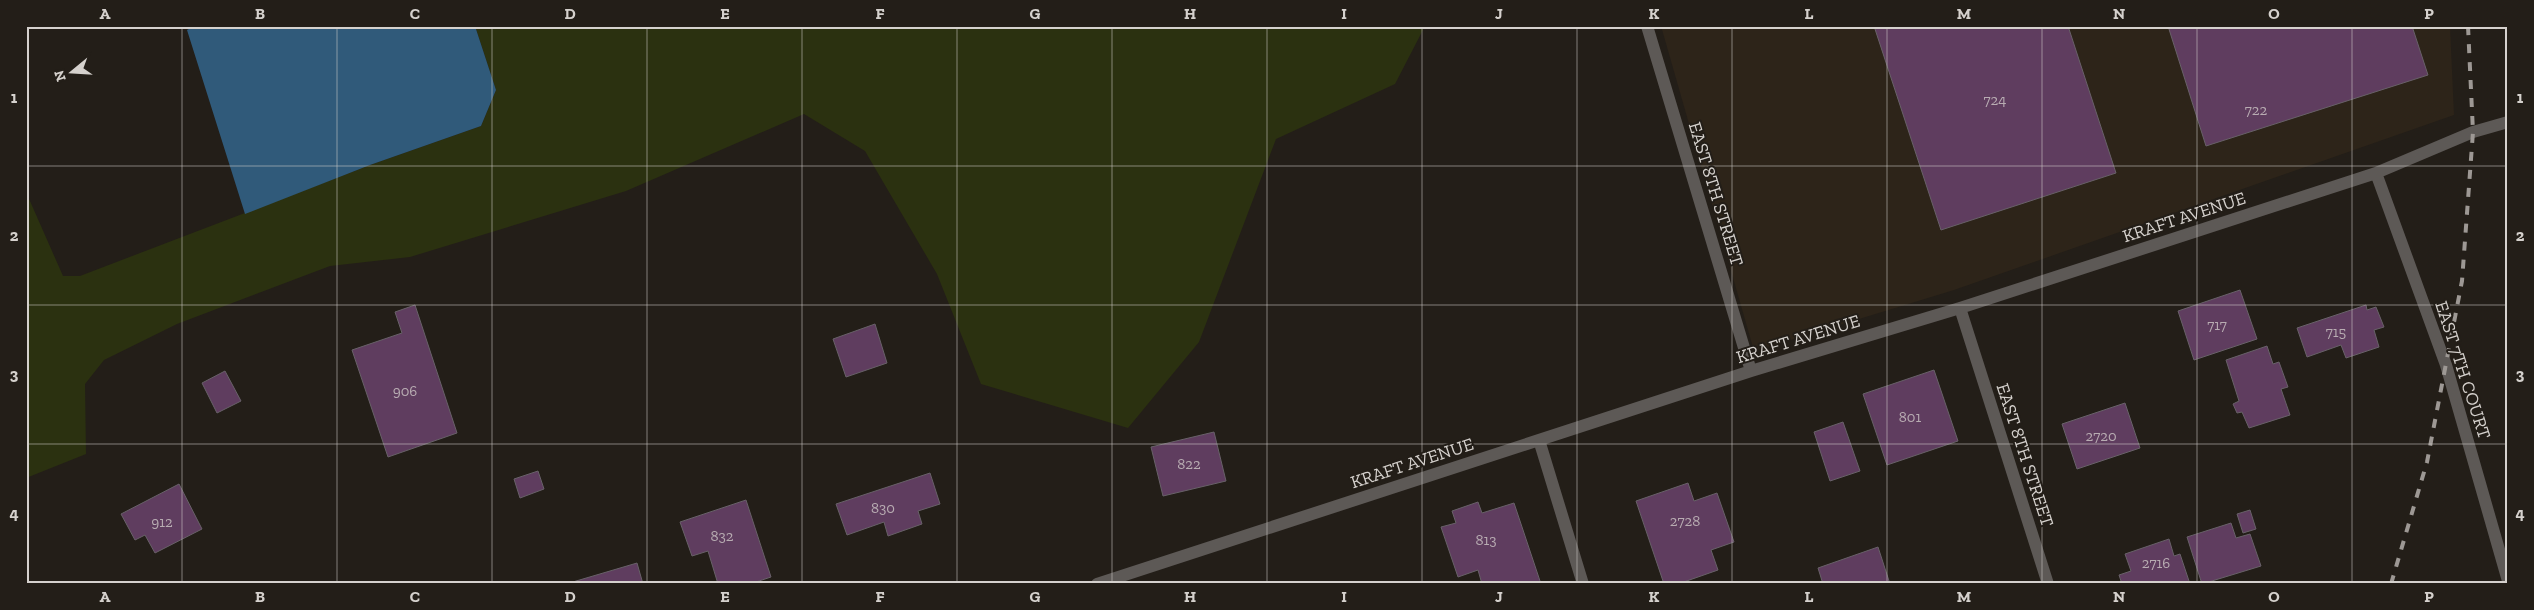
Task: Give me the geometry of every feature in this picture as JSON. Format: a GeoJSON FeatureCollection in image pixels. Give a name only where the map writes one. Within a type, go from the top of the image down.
{"type":"FeatureCollection","features":[{"type":"Feature","properties":{"kind":"street","name":"EAST 8TH STREET"},"geometry":{"type":"LineString","coordinates":[[1647,26],[1751,371]]}},
{"type":"Feature","properties":{"kind":"street","name":"KRAFT AVENUE"},"geometry":{"type":"LineString","coordinates":[[1097,584],[1120,580],[1751,371],[1960,308],[2376,173],[2473,132],[2508,122]]}},
{"type":"Feature","properties":{"kind":"street","name":"EAST 7TH COURT"},"geometry":{"type":"LineString","coordinates":[[2376,173],[2446,366],[2508,581]]}},
{"type":"Feature","properties":{"kind":"street","name":"EAST 8TH STREET"},"geometry":{"type":"LineString","coordinates":[[1960,308],[2048,584]]}},
{"type":"Feature","properties":{"kind":"street"},"geometry":{"type":"LineString","coordinates":[[1539,440],[1583,584]]}},
{"type":"Feature","properties":{"kind":"shaded area"},"geometry":{"type":"Polygon","coordinates":[[[1661,26],[2450,26],[2454,115],[1954,290],[1754,351],[1661,26]]]}},
{"type":"Feature","properties":{"kind":"green space"},"geometry":{"type":"Polygon","coordinates":[[[475,26],[1425,26],[1395,84],[1276,139],[1199,342],[1128,428],[981,384],[937,274],[865,151],[804,114],[626,191],[410,257],[330,266],[177,324],[104,360],[85,384],[86,454],[26,478],[26,192],[63,276],[80,276],[370,165],[481,126],[496,90],[475,26]]]}},
{"type":"Feature","properties":{"kind":"water"},"geometry":{"type":"Polygon","coordinates":[[[194,26],[475,26],[496,90],[481,126],[370,165],[245,214],[187,30],[194,26]]]}},
{"type":"Feature","properties":{"kind":"building"},"geometry":{"type":"Polygon","coordinates":[[[1874,26],[2068,26],[2116,173],[1941,230],[1874,26]]]}},
{"type":"Feature","properties":{"kind":"building"},"geometry":{"type":"Polygon","coordinates":[[[2168,26],[2412,26],[2428,75],[2206,146],[2168,26]]]}},
{"type":"Feature","properties":{"kind":"building"},"geometry":{"type":"Polygon","coordinates":[[[2240,290],[2257,339],[2194,360],[2178,311],[2240,290]]]}},
{"type":"Feature","properties":{"kind":"building"},"geometry":{"type":"Polygon","coordinates":[[[415,305],[457,433],[388,457],[352,350],[402,333],[395,312],[415,305]]]}},
{"type":"Feature","properties":{"kind":"building"},"geometry":{"type":"Polygon","coordinates":[[[2366,305],[2367,310],[2376,307],[2384,327],[2374,330],[2379,347],[2346,358],[2341,345],[2307,357],[2297,328],[2366,305]]]}},
{"type":"Feature","properties":{"kind":"building"},"geometry":{"type":"Polygon","coordinates":[[[875,324],[887,363],[846,377],[833,339],[875,324]]]}},
{"type":"Feature","properties":{"kind":"building"},"geometry":{"type":"Polygon","coordinates":[[[2267,346],[2273,364],[2279,362],[2288,387],[2281,389],[2290,415],[2249,428],[2242,412],[2237,413],[2233,404],[2239,401],[2226,360],[2267,346]]]}},
{"type":"Feature","properties":{"kind":"building"},"geometry":{"type":"Polygon","coordinates":[[[1934,370],[1958,441],[1887,465],[1863,394],[1934,370]]]}},
{"type":"Feature","properties":{"kind":"building"},"geometry":{"type":"Polygon","coordinates":[[[225,371],[241,401],[217,413],[202,383],[225,371]]]}},
{"type":"Feature","properties":{"kind":"building"},"geometry":{"type":"Polygon","coordinates":[[[2125,403],[2140,448],[2077,469],[2062,424],[2125,403]]]}},
{"type":"Feature","properties":{"kind":"building"},"geometry":{"type":"Polygon","coordinates":[[[1843,422],[1860,471],[1830,481],[1814,432],[1843,422]]]}},
{"type":"Feature","properties":{"kind":"building"},"geometry":{"type":"Polygon","coordinates":[[[1214,432],[1226,481],[1163,496],[1151,447],[1214,432]]]}},
{"type":"Feature","properties":{"kind":"building"},"geometry":{"type":"Polygon","coordinates":[[[538,471],[544,489],[520,498],[514,479],[538,471]]]}},
{"type":"Feature","properties":{"kind":"building"},"geometry":{"type":"Polygon","coordinates":[[[930,473],[940,504],[918,511],[922,524],[888,536],[884,522],[847,535],[836,504],[930,473]]]}},
{"type":"Feature","properties":{"kind":"building"},"geometry":{"type":"Polygon","coordinates":[[[1688,483],[1694,501],[1717,493],[1734,542],[1711,550],[1718,570],[1678,584],[1664,584],[1636,501],[1688,483]]]}},
{"type":"Feature","properties":{"kind":"building"},"geometry":{"type":"Polygon","coordinates":[[[179,484],[202,529],[155,553],[145,535],[135,540],[121,514],[179,484]]]}},
{"type":"Feature","properties":{"kind":"building"},"geometry":{"type":"Polygon","coordinates":[[[746,500],[771,577],[750,584],[718,584],[708,551],[692,556],[680,522],[746,500]]]}},
{"type":"Feature","properties":{"kind":"building"},"geometry":{"type":"Polygon","coordinates":[[[1478,502],[1482,513],[1514,503],[1541,584],[1482,584],[1478,570],[1458,577],[1441,527],[1456,523],[1452,511],[1478,502]]]}},
{"type":"Feature","properties":{"kind":"building"},"geometry":{"type":"Polygon","coordinates":[[[2250,510],[2256,529],[2243,533],[2237,514],[2250,510]]]}},
{"type":"Feature","properties":{"kind":"building"},"geometry":{"type":"Polygon","coordinates":[[[2231,523],[2236,538],[2250,534],[2261,566],[2202,584],[2187,537],[2231,523]]]}},
{"type":"Feature","properties":{"kind":"building"},"geometry":{"type":"Polygon","coordinates":[[[2169,539],[2174,556],[2180,554],[2190,584],[2122,584],[2119,575],[2131,571],[2125,554],[2169,539]]]}},
{"type":"Feature","properties":{"kind":"building"},"geometry":{"type":"Polygon","coordinates":[[[1878,547],[1890,584],[1823,584],[1818,568],[1878,547]]]}},
{"type":"Feature","properties":{"kind":"building"},"geometry":{"type":"Polygon","coordinates":[[[637,563],[643,584],[566,584],[637,563]]]}},
{"type":"Feature","properties":{"kind":"railway"},"geometry":{"type":"LineString","coordinates":[[2391,584],[2427,462],[2462,281],[2473,132],[2468,26]]}}]}
